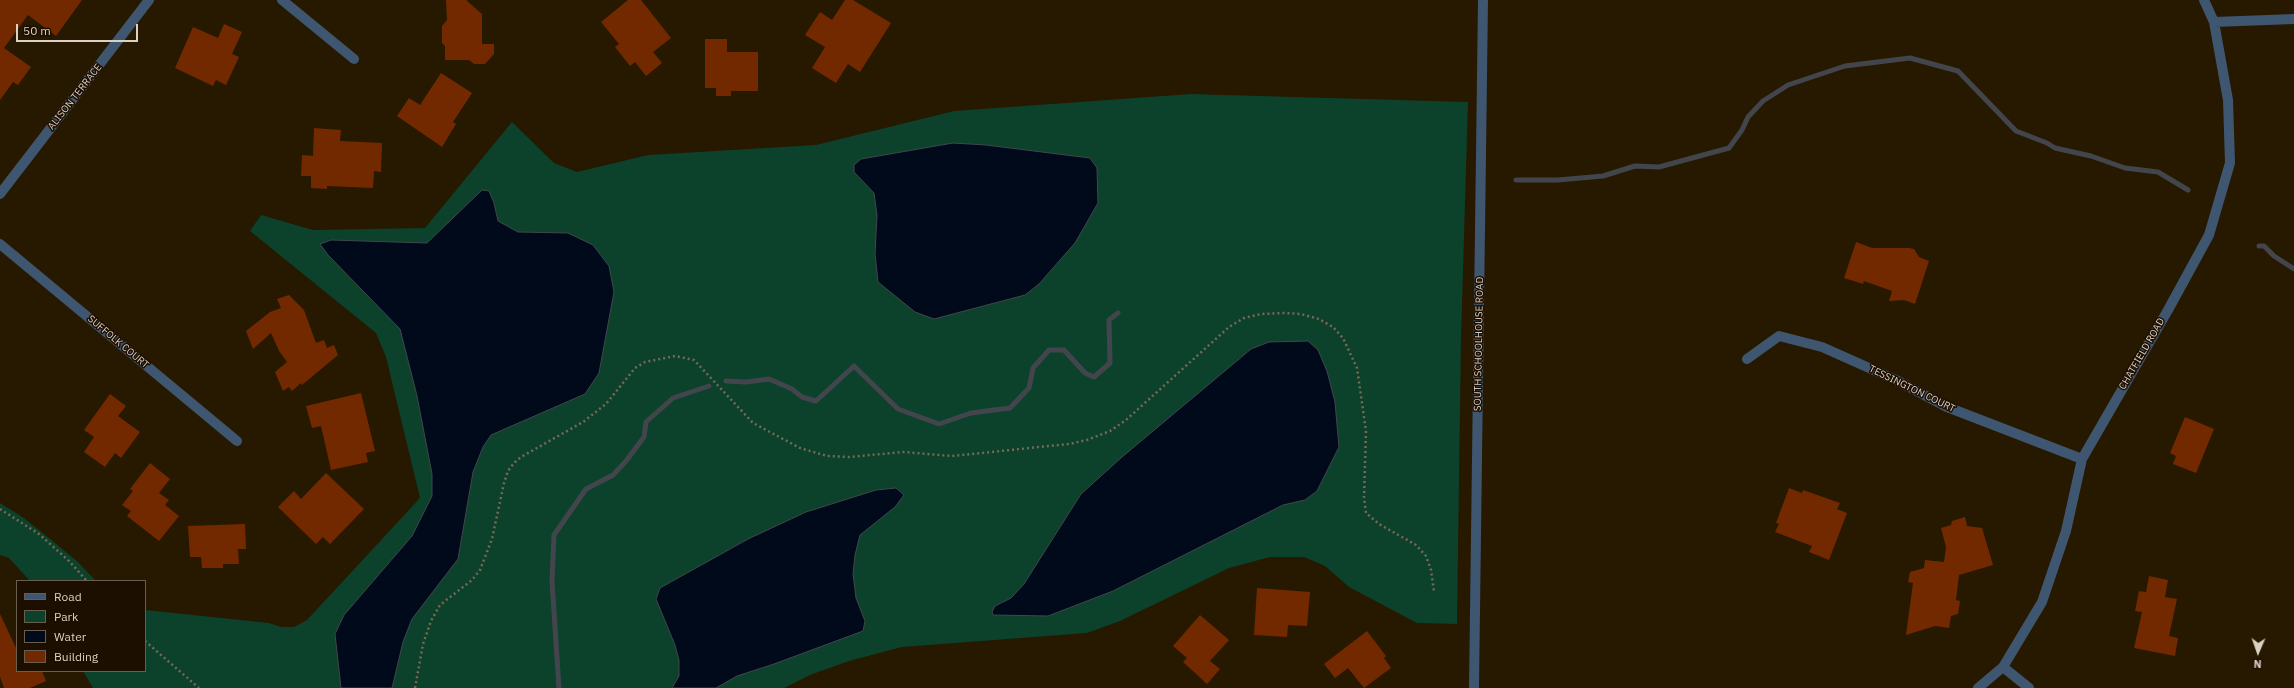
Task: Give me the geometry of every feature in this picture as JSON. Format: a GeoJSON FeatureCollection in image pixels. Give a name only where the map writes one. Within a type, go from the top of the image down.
{"type":"FeatureCollection","features":[{"type":"Feature","properties":{"kind":"street","name":"ALISON TERRACE"},"geometry":{"type":"LineString","coordinates":[[0,194],[149,0]]}},
{"type":"Feature","properties":{"kind":"street"},"geometry":{"type":"LineString","coordinates":[[282,0],[354,59]]}},
{"type":"Feature","properties":{"kind":"street","name":"SOUTH SCHOOLHOUSE ROAD"},"geometry":{"type":"LineString","coordinates":[[1474,688],[1483,0]]}},
{"type":"Feature","properties":{"kind":"street","name":"CHATFIELD ROAD"},"geometry":{"type":"LineString","coordinates":[[1978,688],[2003,667],[2042,602],[2066,531],[2082,459],[2168,310],[2209,235],[2230,163],[2228,100],[2214,22],[2204,0]]}},
{"type":"Feature","properties":{"kind":"street"},"geometry":{"type":"LineString","coordinates":[[2214,22],[2294,19]]}},
{"type":"Feature","properties":{"kind":"street","name":"SUFFOLK COURT"},"geometry":{"type":"LineString","coordinates":[[0,244],[237,441]]}},
{"type":"Feature","properties":{"kind":"street","name":"TESSINGTON COURT"},"geometry":{"type":"LineString","coordinates":[[1747,359],[1779,336],[1822,347],[1896,380],[1947,407],[2082,459]]}},
{"type":"Feature","properties":{"kind":"street"},"geometry":{"type":"LineString","coordinates":[[2003,667],[2029,688]]}},
{"type":"Feature","properties":{"kind":"path"},"geometry":{"type":"LineString","coordinates":[[415,688],[423,644],[431,621],[440,605],[472,580],[480,570],[492,539],[504,483],[508,471],[514,463],[521,457],[583,422],[606,404],[635,368],[645,362],[675,356],[694,360],[753,423],[768,433],[800,448],[827,456],[849,457],[903,452],[952,456],[1069,444],[1093,438],[1110,431],[1126,420],[1228,327],[1244,318],[1261,314],[1301,314],[1319,319],[1333,327],[1343,338],[1357,368],[1366,431],[1364,497],[1366,514],[1379,524],[1416,545],[1426,556],[1431,570],[1434,592]]}},
{"type":"Feature","properties":{"kind":"path"},"geometry":{"type":"LineString","coordinates":[[0,509],[38,534],[69,561],[86,580]]}},
{"type":"Feature","properties":{"kind":"path"},"geometry":{"type":"LineString","coordinates":[[146,641],[199,688]]}},
{"type":"Feature","properties":{"kind":"green space"},"geometry":{"type":"Polygon","coordinates":[[[1191,94],[1468,102],[1461,338],[1457,624],[1417,623],[1349,587],[1325,566],[1304,557],[1270,557],[1229,568],[1120,621],[1087,633],[902,647],[849,661],[810,675],[784,688],[93,688],[84,672],[146,672],[146,610],[269,623],[281,627],[294,627],[307,620],[420,498],[386,357],[376,333],[250,231],[261,215],[313,230],[425,228],[512,122],[554,163],[577,172],[648,155],[816,145],[954,111],[1191,94]]]}},
{"type":"Feature","properties":{"kind":"green space"},"geometry":{"type":"Polygon","coordinates":[[[0,503],[24,518],[55,543],[77,561],[95,580],[29,580],[9,558],[0,555],[0,503]]]}},
{"type":"Feature","properties":{"kind":"water"},"geometry":{"type":"Polygon","coordinates":[[[953,143],[986,145],[1090,158],[1097,168],[1098,203],[1075,243],[1039,284],[1025,295],[934,319],[915,312],[878,282],[875,254],[877,215],[874,193],[854,172],[854,165],[861,159],[953,143]]]}},
{"type":"Feature","properties":{"kind":"water"},"geometry":{"type":"Polygon","coordinates":[[[482,190],[489,191],[494,203],[498,221],[518,232],[568,233],[593,245],[609,266],[614,292],[599,373],[585,394],[491,435],[483,447],[473,472],[458,559],[412,619],[403,642],[392,688],[341,688],[335,634],[344,615],[412,536],[432,496],[432,474],[417,396],[400,329],[328,255],[320,244],[331,240],[427,243],[482,190]]]}},
{"type":"Feature","properties":{"kind":"water"},"geometry":{"type":"Polygon","coordinates":[[[1308,341],[1318,350],[1327,371],[1335,402],[1339,447],[1317,491],[1305,500],[1283,505],[1113,591],[1048,616],[993,615],[992,612],[995,606],[1011,598],[1024,584],[1081,494],[1122,457],[1251,349],[1269,342],[1308,341]]]}},
{"type":"Feature","properties":{"kind":"water"},"geometry":{"type":"Polygon","coordinates":[[[896,488],[904,495],[895,507],[860,535],[855,555],[853,574],[856,598],[865,621],[863,631],[737,676],[716,688],[672,688],[679,676],[679,660],[675,645],[656,599],[660,588],[748,539],[806,512],[876,490],[896,488]]]}},
{"type":"Feature","properties":{"kind":"building"},"geometry":{"type":"Polygon","coordinates":[[[0,0],[82,0],[56,36],[28,15],[4,48],[31,67],[18,85],[13,82],[0,100],[0,0]]]}},
{"type":"Feature","properties":{"kind":"building"},"geometry":{"type":"Polygon","coordinates":[[[446,0],[466,0],[482,14],[482,44],[494,44],[494,54],[485,64],[474,64],[469,60],[445,60],[445,46],[442,43],[442,26],[447,20],[446,0]]]}},
{"type":"Feature","properties":{"kind":"building"},"geometry":{"type":"Polygon","coordinates":[[[628,0],[641,0],[671,38],[653,52],[662,63],[646,76],[635,62],[630,66],[615,47],[619,44],[601,22],[628,0]]]}},
{"type":"Feature","properties":{"kind":"building"},"geometry":{"type":"Polygon","coordinates":[[[845,0],[853,0],[891,23],[860,72],[848,64],[836,83],[812,68],[825,47],[805,35],[820,12],[832,20],[845,0]]]}},
{"type":"Feature","properties":{"kind":"building"},"geometry":{"type":"Polygon","coordinates":[[[224,24],[242,32],[232,54],[239,57],[226,85],[216,80],[213,86],[175,68],[193,27],[218,38],[224,24]]]}},
{"type":"Feature","properties":{"kind":"building"},"geometry":{"type":"Polygon","coordinates":[[[705,39],[727,39],[727,52],[758,52],[758,91],[731,91],[731,96],[716,96],[716,88],[705,88],[705,39]]]}},
{"type":"Feature","properties":{"kind":"building"},"geometry":{"type":"Polygon","coordinates":[[[441,73],[472,93],[453,122],[456,124],[442,147],[397,116],[409,98],[420,105],[441,73]]]}},
{"type":"Feature","properties":{"kind":"building"},"geometry":{"type":"Polygon","coordinates":[[[314,128],[341,130],[340,141],[382,143],[381,172],[374,171],[373,188],[327,186],[327,189],[311,188],[311,176],[301,176],[302,155],[313,156],[314,128]]]}},
{"type":"Feature","properties":{"kind":"building"},"geometry":{"type":"Polygon","coordinates":[[[1856,242],[1872,248],[1914,249],[1919,257],[1929,261],[1915,304],[1904,300],[1889,301],[1892,291],[1864,281],[1863,284],[1844,278],[1856,242]]]}},
{"type":"Feature","properties":{"kind":"building"},"geometry":{"type":"Polygon","coordinates":[[[289,295],[304,310],[316,343],[324,340],[327,348],[334,345],[338,355],[302,385],[301,383],[292,391],[289,387],[283,391],[275,372],[287,362],[279,351],[271,333],[253,349],[246,331],[270,312],[281,308],[277,299],[289,295]]]}},
{"type":"Feature","properties":{"kind":"building"},"geometry":{"type":"Polygon","coordinates":[[[361,393],[375,451],[366,453],[368,462],[331,470],[321,426],[312,428],[306,406],[361,393]]]}},
{"type":"Feature","properties":{"kind":"building"},"geometry":{"type":"Polygon","coordinates":[[[110,394],[126,406],[118,416],[140,432],[121,458],[115,453],[105,467],[84,452],[94,437],[84,430],[110,394]]]}},
{"type":"Feature","properties":{"kind":"building"},"geometry":{"type":"Polygon","coordinates":[[[2185,417],[2214,429],[2196,473],[2173,464],[2176,456],[2170,453],[2185,417]]]}},
{"type":"Feature","properties":{"kind":"building"},"geometry":{"type":"Polygon","coordinates":[[[150,463],[170,479],[159,493],[169,500],[165,505],[179,516],[159,541],[127,516],[131,511],[122,505],[133,491],[130,489],[150,463]]]}},
{"type":"Feature","properties":{"kind":"building"},"geometry":{"type":"Polygon","coordinates":[[[326,473],[364,509],[330,544],[323,537],[316,544],[278,507],[294,491],[301,499],[326,473]]]}},
{"type":"Feature","properties":{"kind":"building"},"geometry":{"type":"Polygon","coordinates":[[[1789,488],[1802,493],[1803,490],[1840,503],[1837,509],[1847,513],[1829,560],[1809,552],[1812,546],[1775,532],[1779,524],[1776,523],[1789,488]]]}},
{"type":"Feature","properties":{"kind":"building"},"geometry":{"type":"Polygon","coordinates":[[[1965,517],[1967,526],[1982,528],[1993,565],[1959,575],[1956,600],[1960,601],[1958,614],[1951,616],[1949,628],[1935,626],[1906,635],[1913,583],[1908,582],[1910,572],[1924,568],[1925,560],[1944,562],[1946,547],[1941,528],[1951,525],[1952,521],[1965,517]]]}},
{"type":"Feature","properties":{"kind":"building"},"geometry":{"type":"Polygon","coordinates":[[[245,524],[246,549],[238,549],[239,564],[223,564],[223,568],[202,568],[201,557],[190,557],[188,526],[245,524]]]}},
{"type":"Feature","properties":{"kind":"building"},"geometry":{"type":"Polygon","coordinates":[[[2149,576],[2168,580],[2165,597],[2177,599],[2169,636],[2178,638],[2175,656],[2134,648],[2142,612],[2135,611],[2139,591],[2146,592],[2149,576]]]}},
{"type":"Feature","properties":{"kind":"building"},"geometry":{"type":"Polygon","coordinates":[[[1257,588],[1310,592],[1307,626],[1288,625],[1287,637],[1254,635],[1257,588]]]}},
{"type":"Feature","properties":{"kind":"building"},"geometry":{"type":"Polygon","coordinates":[[[0,614],[16,648],[16,672],[42,672],[46,681],[30,688],[4,688],[0,677],[0,614]]]}},
{"type":"Feature","properties":{"kind":"building"},"geometry":{"type":"Polygon","coordinates":[[[1200,615],[1229,640],[1210,661],[1220,669],[1207,684],[1183,662],[1187,658],[1173,646],[1200,615]]]}},
{"type":"Feature","properties":{"kind":"building"},"geometry":{"type":"Polygon","coordinates":[[[1367,631],[1386,656],[1384,658],[1391,668],[1364,688],[1348,668],[1335,678],[1324,664],[1367,631]]]}},
{"type":"Feature","properties":{"kind":"waterway"},"geometry":{"type":"LineString","coordinates":[[1516,180],[1558,180],[1603,176],[1635,166],[1659,167],[1729,148],[1742,130],[1748,117],[1763,101],[1788,85],[1845,66],[1910,58],[1958,71],[2016,131],[2047,143],[2055,148],[2091,156],[2125,168],[2158,172],[2188,190]]}},
{"type":"Feature","properties":{"kind":"waterway"},"geometry":{"type":"LineString","coordinates":[[2259,246],[2264,246],[2274,256],[2294,269]]}},
{"type":"Feature","properties":{"kind":"waterway"},"geometry":{"type":"LineString","coordinates":[[726,381],[746,382],[769,379],[792,389],[802,397],[816,401],[854,366],[898,409],[939,424],[971,413],[1010,408],[1029,388],[1033,368],[1049,350],[1064,350],[1085,373],[1094,377],[1110,363],[1109,320],[1118,313]]}},
{"type":"Feature","properties":{"kind":"waterway"},"geometry":{"type":"LineString","coordinates":[[559,688],[552,581],[554,535],[586,489],[613,475],[626,461],[644,437],[646,422],[673,398],[709,386]]}}]}
